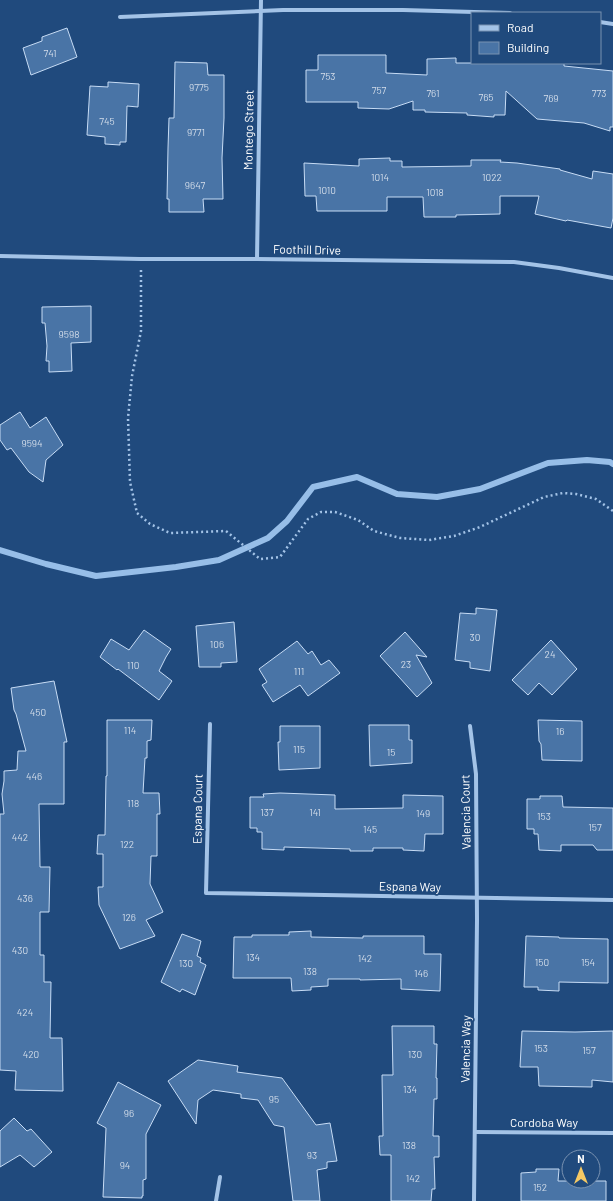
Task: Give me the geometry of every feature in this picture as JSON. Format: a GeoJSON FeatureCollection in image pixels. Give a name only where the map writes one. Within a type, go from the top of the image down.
{"type":"FeatureCollection","features":[{"type":"Feature","properties":{"kind":"street","name":"Montego Street"},"geometry":{"type":"LineString","coordinates":[[257,260],[261,0]]}},
{"type":"Feature","properties":{"kind":"street"},"geometry":{"type":"LineString","coordinates":[[120,17],[261,11],[403,10],[474,12]]}},
{"type":"Feature","properties":{"kind":"street"},"geometry":{"type":"LineString","coordinates":[[601,22],[613,24]]}},
{"type":"Feature","properties":{"kind":"street","name":"Foothill Drive"},"geometry":{"type":"LineString","coordinates":[[0,256],[140,260],[514,262],[559,268],[613,278]]}},
{"type":"Feature","properties":{"kind":"street","name":"Espana Court"},"geometry":{"type":"LineString","coordinates":[[206,894],[210,724]]}},
{"type":"Feature","properties":{"kind":"street","name":"Valencia Court"},"geometry":{"type":"LineString","coordinates":[[470,726],[476,774],[477,898]]}},
{"type":"Feature","properties":{"kind":"street","name":"Espana Way"},"geometry":{"type":"LineString","coordinates":[[206,894],[613,900]]}},
{"type":"Feature","properties":{"kind":"street","name":"Valencia Way"},"geometry":{"type":"LineString","coordinates":[[474,1201],[477,898]]}},
{"type":"Feature","properties":{"kind":"street","name":"Cordoba Way"},"geometry":{"type":"LineString","coordinates":[[475,1132],[613,1133]]}},
{"type":"Feature","properties":{"kind":"street"},"geometry":{"type":"LineString","coordinates":[[216,1201],[220,1177]]}},
{"type":"Feature","properties":{"kind":"path"},"geometry":{"type":"LineString","coordinates":[[140,260],[141,331],[132,376],[128,418],[130,482],[137,512],[150,524],[170,533],[226,531],[260,559],[280,557],[308,519],[321,512],[335,512],[358,520],[374,531],[400,538],[429,540],[454,536],[480,528],[544,497],[563,493],[576,494],[596,499],[613,511]]}},
{"type":"Feature","properties":{"kind":"building"},"geometry":{"type":"Polygon","coordinates":[[[67,28],[77,57],[31,75],[23,48],[42,41],[42,37],[67,28]]]}},
{"type":"Feature","properties":{"kind":"building"},"geometry":{"type":"Polygon","coordinates":[[[318,55],[386,55],[386,73],[427,75],[427,59],[456,58],[456,63],[564,64],[564,66],[613,71],[613,127],[610,127],[610,131],[584,123],[537,119],[506,91],[505,115],[494,115],[494,117],[467,115],[467,113],[425,112],[425,110],[413,110],[413,101],[389,109],[358,108],[358,102],[306,102],[306,70],[318,70],[318,55]]]}},
{"type":"Feature","properties":{"kind":"building"},"geometry":{"type":"Polygon","coordinates":[[[175,62],[207,63],[208,75],[224,75],[222,158],[223,199],[203,199],[204,212],[169,212],[169,199],[167,199],[169,118],[174,118],[175,62]]]}},
{"type":"Feature","properties":{"kind":"building"},"geometry":{"type":"Polygon","coordinates":[[[108,82],[139,84],[138,107],[127,106],[126,142],[120,142],[120,145],[105,144],[105,137],[87,135],[90,86],[108,87],[108,82]]]}},
{"type":"Feature","properties":{"kind":"building"},"geometry":{"type":"Polygon","coordinates":[[[390,158],[390,161],[402,161],[402,167],[471,166],[471,160],[501,160],[500,162],[560,169],[592,179],[593,171],[613,174],[613,218],[611,228],[566,221],[535,214],[539,196],[500,196],[500,214],[456,215],[456,217],[424,217],[423,197],[387,197],[387,211],[317,211],[316,196],[305,196],[304,163],[359,166],[359,159],[390,158]]]}},
{"type":"Feature","properties":{"kind":"building"},"geometry":{"type":"Polygon","coordinates":[[[91,306],[91,342],[71,343],[72,371],[49,372],[49,361],[46,361],[47,346],[45,323],[42,323],[42,307],[91,306]]]}},
{"type":"Feature","properties":{"kind":"building"},"geometry":{"type":"Polygon","coordinates":[[[20,412],[30,428],[46,417],[63,445],[46,460],[43,482],[29,472],[11,448],[7,450],[0,440],[0,425],[20,412]]]}},
{"type":"Feature","properties":{"kind":"building"},"geometry":{"type":"Polygon","coordinates":[[[476,608],[497,610],[490,671],[470,668],[470,662],[455,660],[460,613],[476,614],[476,608]]]}},
{"type":"Feature","properties":{"kind":"building"},"geometry":{"type":"Polygon","coordinates":[[[234,622],[237,662],[221,663],[221,667],[199,667],[196,626],[234,622]]]}},
{"type":"Feature","properties":{"kind":"building"},"geometry":{"type":"Polygon","coordinates":[[[144,630],[171,649],[159,671],[172,681],[159,700],[100,657],[111,639],[129,650],[144,630]]]}},
{"type":"Feature","properties":{"kind":"building"},"geometry":{"type":"Polygon","coordinates":[[[405,632],[427,657],[416,655],[432,683],[417,697],[380,656],[405,632]]]}},
{"type":"Feature","properties":{"kind":"building"},"geometry":{"type":"Polygon","coordinates":[[[551,640],[577,669],[552,695],[539,683],[528,695],[512,680],[551,640]]]}},
{"type":"Feature","properties":{"kind":"building"},"geometry":{"type":"Polygon","coordinates":[[[297,641],[308,654],[312,651],[321,665],[329,660],[340,673],[308,696],[300,685],[273,702],[262,685],[267,682],[259,669],[297,641]]]}},
{"type":"Feature","properties":{"kind":"building"},"geometry":{"type":"Polygon","coordinates":[[[54,681],[67,742],[64,742],[64,804],[39,804],[40,867],[50,867],[49,912],[40,912],[40,955],[44,955],[44,982],[51,982],[50,1038],[62,1038],[63,1091],[15,1090],[16,1071],[0,1070],[0,814],[4,814],[2,794],[4,771],[17,770],[18,751],[26,751],[14,710],[11,688],[54,681]]]}},
{"type":"Feature","properties":{"kind":"building"},"geometry":{"type":"Polygon","coordinates":[[[107,720],[152,720],[151,740],[147,741],[147,758],[145,758],[143,793],[159,793],[160,814],[157,814],[157,856],[151,856],[150,884],[163,912],[146,920],[155,936],[120,949],[99,905],[98,887],[103,887],[103,854],[97,854],[98,835],[105,835],[107,720]]]}},
{"type":"Feature","properties":{"kind":"building"},"geometry":{"type":"Polygon","coordinates":[[[538,720],[582,721],[582,761],[542,760],[538,720]]]}},
{"type":"Feature","properties":{"kind":"building"},"geometry":{"type":"Polygon","coordinates":[[[369,725],[409,725],[409,740],[412,740],[412,763],[370,766],[369,725]]]}},
{"type":"Feature","properties":{"kind":"building"},"geometry":{"type":"Polygon","coordinates":[[[280,726],[320,726],[320,768],[279,770],[278,742],[280,742],[280,726]]]}},
{"type":"Feature","properties":{"kind":"building"},"geometry":{"type":"Polygon","coordinates":[[[280,793],[335,795],[335,809],[403,808],[403,795],[443,796],[443,834],[425,834],[424,851],[403,850],[403,848],[373,848],[373,851],[284,847],[284,850],[262,849],[262,832],[257,832],[257,828],[250,828],[250,797],[264,797],[263,794],[280,793]]]}},
{"type":"Feature","properties":{"kind":"building"},"geometry":{"type":"Polygon","coordinates":[[[540,796],[562,796],[563,807],[613,808],[613,850],[597,850],[593,845],[561,845],[561,851],[539,850],[538,834],[534,834],[534,829],[527,829],[527,799],[540,799],[540,796]]]}},
{"type":"Feature","properties":{"kind":"building"},"geometry":{"type":"Polygon","coordinates":[[[311,931],[311,937],[363,938],[363,936],[424,936],[424,954],[441,954],[440,991],[401,989],[401,979],[328,979],[328,986],[311,987],[311,990],[292,991],[291,978],[233,978],[234,937],[252,937],[252,935],[289,935],[289,932],[311,931]]]}},
{"type":"Feature","properties":{"kind":"building"},"geometry":{"type":"Polygon","coordinates":[[[182,934],[201,941],[197,956],[201,958],[200,962],[206,965],[195,995],[182,989],[180,992],[161,982],[182,934]]]}},
{"type":"Feature","properties":{"kind":"building"},"geometry":{"type":"Polygon","coordinates":[[[526,936],[608,939],[608,983],[559,982],[559,991],[538,990],[538,987],[524,987],[526,936]]]}},
{"type":"Feature","properties":{"kind":"building"},"geometry":{"type":"Polygon","coordinates":[[[392,1026],[434,1026],[434,1044],[437,1044],[437,1099],[434,1099],[433,1136],[439,1136],[439,1157],[434,1157],[435,1189],[432,1189],[431,1201],[391,1201],[391,1155],[380,1155],[379,1136],[383,1136],[382,1075],[393,1075],[392,1026]]]}},
{"type":"Feature","properties":{"kind":"building"},"geometry":{"type":"Polygon","coordinates":[[[522,1031],[613,1031],[613,1082],[592,1080],[592,1087],[539,1086],[538,1067],[520,1067],[522,1031]]]}},
{"type":"Feature","properties":{"kind":"building"},"geometry":{"type":"Polygon","coordinates":[[[198,1060],[238,1066],[237,1072],[282,1078],[316,1125],[330,1123],[337,1161],[327,1162],[327,1168],[317,1170],[320,1201],[293,1201],[284,1127],[274,1125],[258,1100],[241,1098],[241,1094],[213,1090],[198,1100],[196,1124],[168,1081],[198,1060]]]}},
{"type":"Feature","properties":{"kind":"building"},"geometry":{"type":"Polygon","coordinates":[[[118,1082],[161,1105],[146,1134],[146,1179],[143,1180],[142,1198],[103,1197],[106,1128],[97,1123],[118,1082]]]}},
{"type":"Feature","properties":{"kind":"building"},"geometry":{"type":"Polygon","coordinates":[[[14,1118],[27,1131],[31,1129],[52,1152],[34,1167],[20,1155],[0,1167],[0,1131],[14,1118]]]}},
{"type":"Feature","properties":{"kind":"building"},"geometry":{"type":"Polygon","coordinates":[[[536,1169],[559,1169],[558,1181],[561,1181],[561,1189],[601,1189],[601,1181],[606,1181],[606,1201],[521,1201],[521,1173],[536,1172],[536,1169]]]}},
{"type":"Feature","properties":{"kind":"waterway"},"geometry":{"type":"LineString","coordinates":[[0,550],[46,564],[96,576],[176,567],[219,560],[268,538],[287,521],[313,487],[357,477],[397,494],[437,497],[480,489],[548,463],[587,460],[610,462],[613,464]]}}]}
